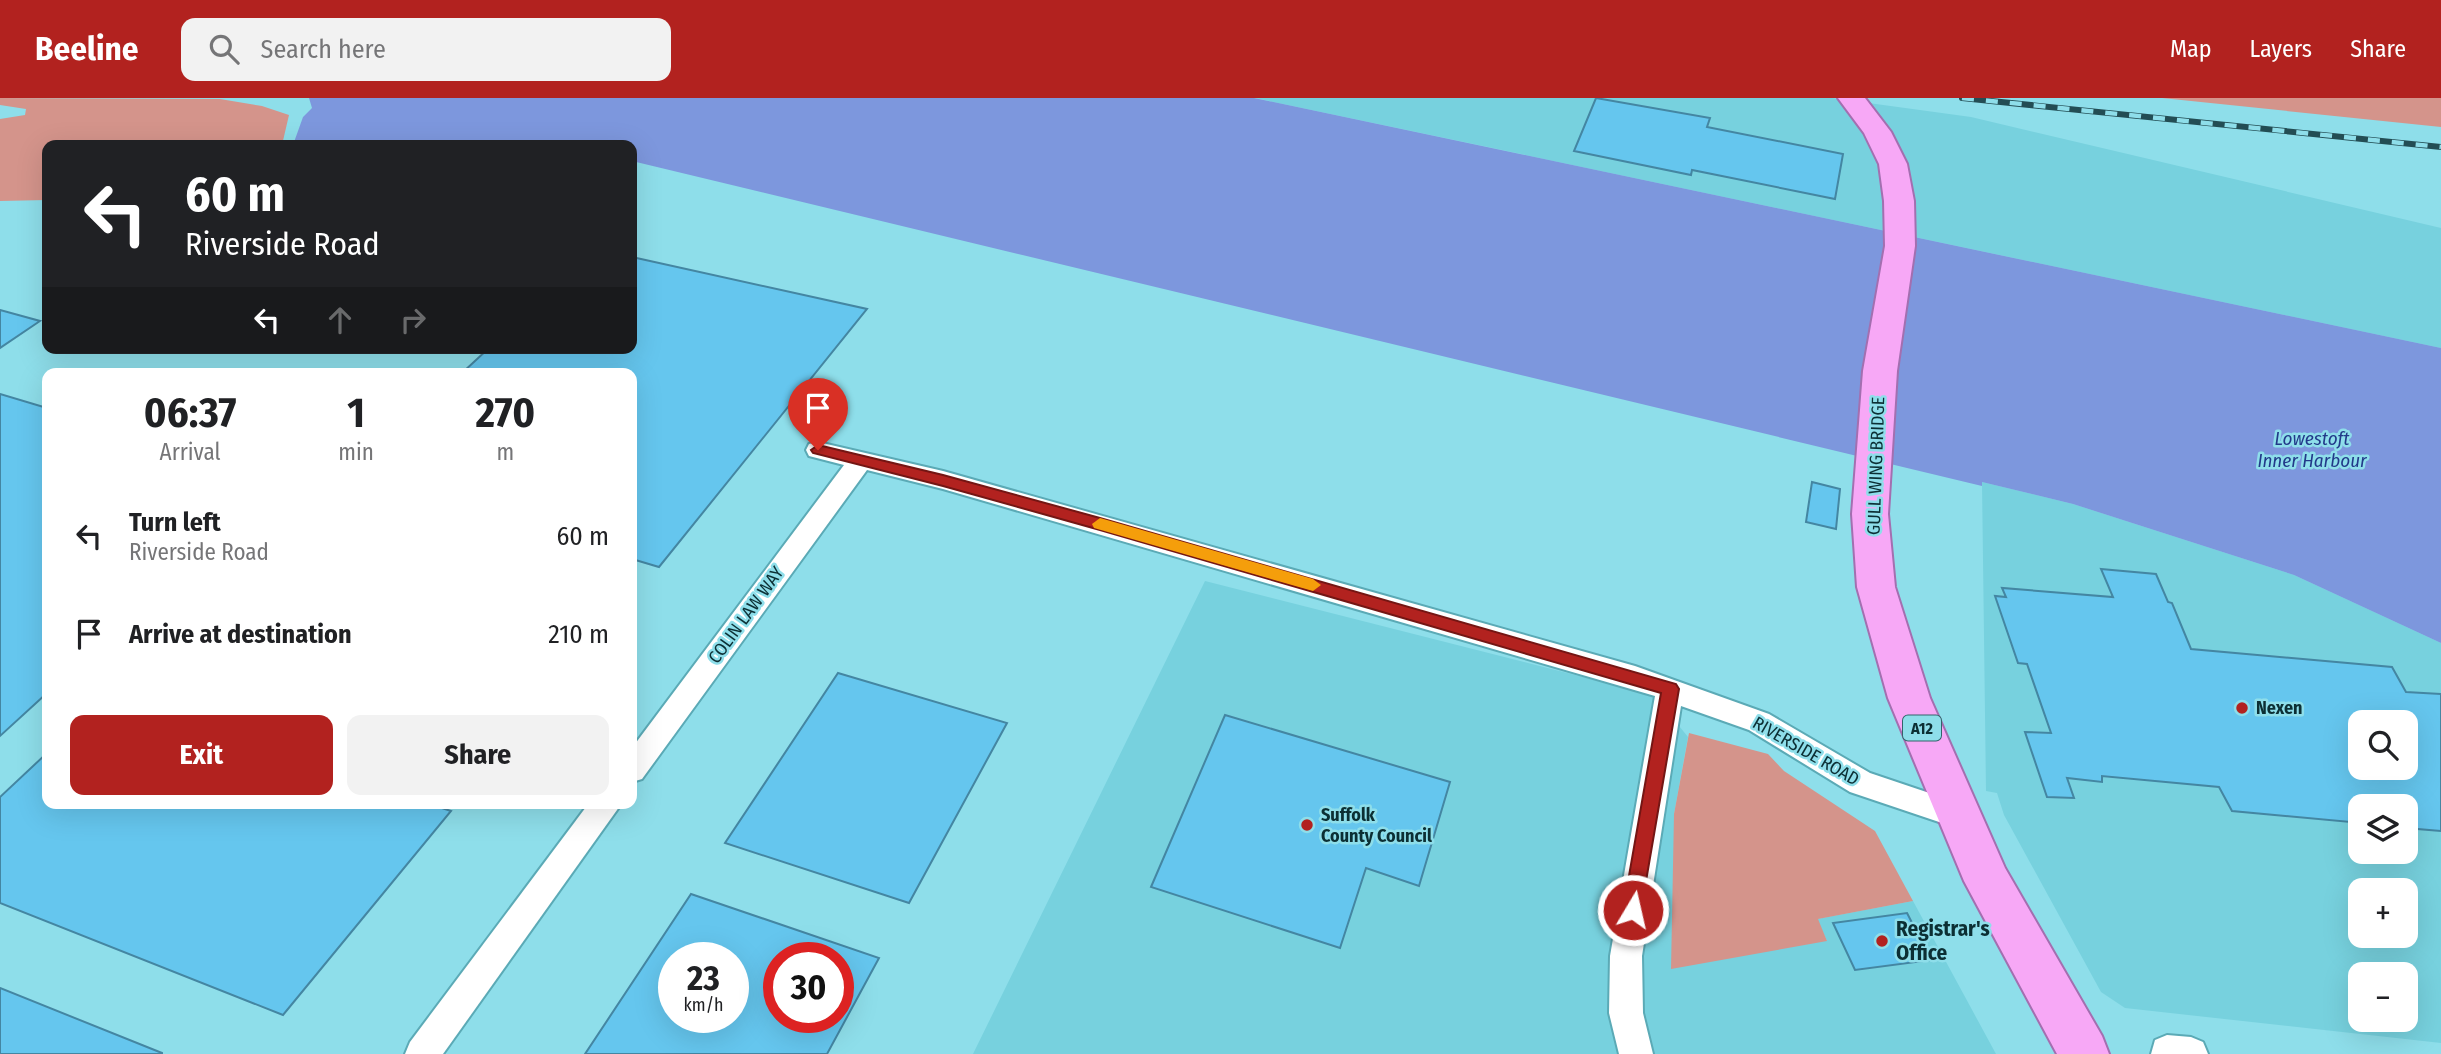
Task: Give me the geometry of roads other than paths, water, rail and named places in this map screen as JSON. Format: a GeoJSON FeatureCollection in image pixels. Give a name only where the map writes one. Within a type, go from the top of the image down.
{"type":"FeatureCollection","features":[{"type":"Feature","properties":{"kind":"highway","name":"GULL WING BRIDGE"},"geometry":{"type":"LineString","coordinates":[[1852,98],[1877,132],[1893,164],[1899,201],[1900,246],[1880,371],[1870,514],[1876,587],[1909,698],[1987,881],[2084,1054]]}},
{"type":"Feature","properties":{"kind":"street","name":"RIVERSIDE ROAD"},"geometry":{"type":"LineString","coordinates":[[818,450],[1113,528],[1670,689],[1759,722],[1861,783],[1945,811]]}},
{"type":"Feature","properties":{"kind":"street","name":"COLIN LAW WAY"},"geometry":{"type":"LineString","coordinates":[[637,763],[861,460]]}},
{"type":"Feature","properties":{"kind":"street"},"geometry":{"type":"LineString","coordinates":[[1636,1054],[1626,1013],[1626,956],[1670,689]]}},
{"type":"Feature","properties":{"kind":"street"},"geometry":{"type":"LineString","coordinates":[[422,1054],[603,809]]}},
{"type":"Feature","properties":{"kind":"water","name":"Lowestoft Inner Harbour"},"geometry":{"type":"Polygon","coordinates":[[[309,98],[1254,98],[2441,348],[2441,643],[2294,575],[2073,504],[1982,482],[1982,486],[637,162],[637,140],[295,140],[303,117],[312,108],[309,98]]]}},
{"type":"Feature","properties":{"kind":"railway"},"geometry":{"type":"LineString","coordinates":[[1962,98],[2441,147]]}},
{"type":"Feature","properties":{"kind":"place","name":"Nexen"},"geometry":{"type":"Point","coordinates":[2242,708]}},
{"type":"Feature","properties":{"kind":"place","name":"Suffolk County Council"},"geometry":{"type":"Point","coordinates":[1307,825]}},
{"type":"Feature","properties":{"kind":"place","name":"Registrar's Office"},"geometry":{"type":"Point","coordinates":[1882,941]}}]}
